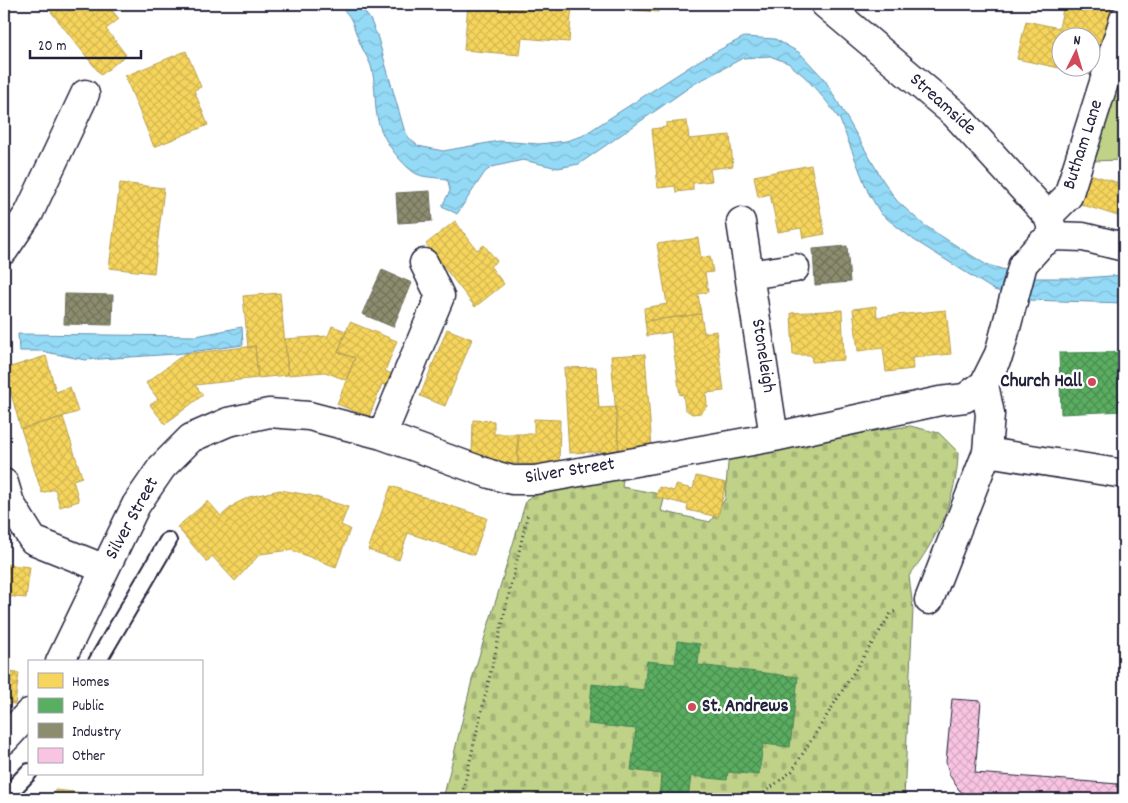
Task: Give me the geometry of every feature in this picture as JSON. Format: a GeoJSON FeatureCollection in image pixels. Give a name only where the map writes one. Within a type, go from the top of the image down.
{"type":"FeatureCollection","features":[{"type":"Feature","properties":{"kind":"street","name":"Streamside"},"geometry":{"type":"LineString","coordinates":[[825,4],[955,114],[1051,226]]}},
{"type":"Feature","properties":{"kind":"street","name":"Butham Lane"},"geometry":{"type":"LineString","coordinates":[[1051,226],[1068,196],[1124,19]]}},
{"type":"Feature","properties":{"kind":"street"},"geometry":{"type":"LineString","coordinates":[[4,250],[28,213],[85,94]]}},
{"type":"Feature","properties":{"kind":"street","name":"Stoneleigh"},"geometry":{"type":"LineString","coordinates":[[741,222],[774,436]]}},
{"type":"Feature","properties":{"kind":"street"},"geometry":{"type":"LineString","coordinates":[[1051,226],[1083,237],[1124,247]]}},
{"type":"Feature","properties":{"kind":"street","name":"Silver Street"},"geometry":{"type":"LineString","coordinates":[[61,660],[136,505],[162,467],[191,438],[228,422],[270,413],[309,416],[382,435],[490,474],[512,480],[535,480],[774,436],[940,401],[965,398],[984,384],[999,354],[1010,306],[1023,264],[1041,244],[1051,226]]}},
{"type":"Feature","properties":{"kind":"street"},"geometry":{"type":"LineString","coordinates":[[382,435],[440,296],[424,263]]}},
{"type":"Feature","properties":{"kind":"street"},"geometry":{"type":"LineString","coordinates":[[749,275],[796,268]]}},
{"type":"Feature","properties":{"kind":"street"},"geometry":{"type":"LineString","coordinates":[[930,600],[987,452],[990,414],[984,384]]}},
{"type":"Feature","properties":{"kind":"street"},"geometry":{"type":"LineString","coordinates":[[987,452],[1124,474]]}},
{"type":"Feature","properties":{"kind":"street"},"geometry":{"type":"LineString","coordinates":[[4,483],[10,503],[34,540],[105,570]]}},
{"type":"Feature","properties":{"kind":"street"},"geometry":{"type":"LineString","coordinates":[[4,740],[28,714]]}},
{"type":"Feature","properties":{"kind":"lane"},"geometry":{"type":"LineString","coordinates":[[98,660],[168,541]]}},
{"type":"Feature","properties":{"kind":"lane"},"geometry":{"type":"LineString","coordinates":[[4,798],[28,773]]}},
{"type":"Feature","properties":{"kind":"path"},"geometry":{"type":"LineString","coordinates":[[461,799],[535,480]]}},
{"type":"Feature","properties":{"kind":"path"},"geometry":{"type":"LineString","coordinates":[[745,799],[764,792],[792,771],[891,613],[930,600]]}},
{"type":"Feature","properties":{"kind":"green space"},"geometry":{"type":"Polygon","coordinates":[[[1124,57],[1124,160],[1090,161],[1124,57]]]}},
{"type":"Feature","properties":{"kind":"green space"},"geometry":{"type":"Polygon","coordinates":[[[910,426],[939,433],[958,452],[954,485],[944,517],[928,548],[909,576],[913,609],[904,799],[443,799],[473,676],[526,501],[537,490],[624,473],[622,487],[665,495],[661,511],[710,522],[725,499],[729,451],[910,426]]]}},
{"type":"Feature","properties":{"kind":"water"},"geometry":{"type":"Polygon","coordinates":[[[336,4],[358,4],[370,19],[377,35],[404,129],[409,138],[418,146],[443,151],[499,141],[539,144],[566,141],[582,136],[700,60],[744,37],[775,39],[800,53],[825,80],[882,179],[897,201],[924,225],[985,264],[1032,278],[1083,278],[1124,275],[1124,303],[1028,300],[994,290],[914,240],[881,214],[868,192],[840,120],[827,102],[805,77],[788,63],[770,56],[743,58],[694,84],[579,164],[558,168],[523,160],[492,167],[485,172],[457,214],[442,206],[450,191],[448,181],[416,174],[395,154],[385,139],[377,116],[371,66],[359,42],[351,19],[336,4]]]}},
{"type":"Feature","properties":{"kind":"water"},"geometry":{"type":"Polygon","coordinates":[[[242,327],[243,345],[175,354],[85,360],[41,351],[19,351],[18,334],[196,336],[242,327]]]}},
{"type":"Feature","properties":{"kind":"building: Homes"},"geometry":{"type":"Polygon","coordinates":[[[45,4],[107,4],[119,19],[106,29],[126,55],[101,75],[45,4]]]}},
{"type":"Feature","properties":{"kind":"building: Homes"},"geometry":{"type":"Polygon","coordinates":[[[468,4],[520,9],[520,4],[572,4],[569,42],[522,38],[520,55],[464,50],[468,4]]]}},
{"type":"Feature","properties":{"kind":"building: Homes"},"geometry":{"type":"Polygon","coordinates":[[[605,4],[659,4],[658,12],[605,7],[605,4]]]}},
{"type":"Feature","properties":{"kind":"building: Homes"},"geometry":{"type":"Polygon","coordinates":[[[1064,4],[1113,4],[1100,62],[1100,28],[1059,28],[1064,4]]]}},
{"type":"Feature","properties":{"kind":"building: Homes"},"geometry":{"type":"Polygon","coordinates":[[[1026,21],[1059,28],[1050,28],[1050,66],[1017,59],[1026,21]]]}},
{"type":"Feature","properties":{"kind":"building: Homes"},"geometry":{"type":"Polygon","coordinates":[[[186,51],[201,87],[194,90],[208,125],[154,147],[125,76],[186,51]]]}},
{"type":"Feature","properties":{"kind":"building: Homes"},"geometry":{"type":"Polygon","coordinates":[[[687,121],[689,139],[730,135],[733,166],[710,169],[712,181],[693,183],[693,190],[676,192],[675,186],[658,188],[652,129],[666,127],[666,123],[687,121]]]}},
{"type":"Feature","properties":{"kind":"building: Homes"},"geometry":{"type":"Polygon","coordinates":[[[811,165],[825,234],[803,238],[801,228],[778,232],[770,194],[758,197],[754,176],[811,165]]]}},
{"type":"Feature","properties":{"kind":"building: Homes"},"geometry":{"type":"Polygon","coordinates":[[[1124,166],[1124,218],[1080,204],[1090,174],[1119,183],[1124,166]]]}},
{"type":"Feature","properties":{"kind":"building: Homes"},"geometry":{"type":"Polygon","coordinates":[[[120,183],[164,188],[154,273],[109,268],[120,183]]]}},
{"type":"Feature","properties":{"kind":"building: Homes"},"geometry":{"type":"Polygon","coordinates":[[[455,221],[477,250],[484,245],[497,261],[490,266],[504,284],[475,307],[426,244],[455,221]]]}},
{"type":"Feature","properties":{"kind":"building: Homes"},"geometry":{"type":"Polygon","coordinates":[[[698,238],[701,258],[710,256],[713,272],[705,273],[708,292],[698,294],[701,314],[645,321],[644,308],[667,304],[657,244],[698,238]]]}},
{"type":"Feature","properties":{"kind":"building: Homes"},"geometry":{"type":"Polygon","coordinates":[[[280,293],[288,375],[258,378],[255,346],[248,348],[243,296],[280,293]]]}},
{"type":"Feature","properties":{"kind":"building: Homes"},"geometry":{"type":"Polygon","coordinates":[[[876,306],[877,317],[946,310],[951,354],[912,358],[913,369],[886,372],[883,348],[858,351],[853,309],[876,306]]]}},
{"type":"Feature","properties":{"kind":"building: Homes"},"geometry":{"type":"Polygon","coordinates":[[[842,310],[844,360],[812,362],[811,355],[793,355],[791,313],[842,310]]]}},
{"type":"Feature","properties":{"kind":"building: Homes"},"geometry":{"type":"Polygon","coordinates":[[[701,314],[704,333],[716,331],[724,391],[706,393],[707,406],[701,413],[692,414],[685,409],[683,394],[680,395],[671,332],[647,336],[645,321],[701,314]]]}},
{"type":"Feature","properties":{"kind":"building: Homes"},"geometry":{"type":"Polygon","coordinates":[[[350,322],[397,341],[385,371],[392,374],[387,386],[382,384],[369,417],[337,404],[355,358],[338,352],[350,322]]]}},
{"type":"Feature","properties":{"kind":"building: Homes"},"geometry":{"type":"Polygon","coordinates":[[[332,326],[346,331],[338,352],[355,358],[346,380],[325,372],[288,375],[285,339],[328,336],[332,326]]]}},
{"type":"Feature","properties":{"kind":"building: Homes"},"geometry":{"type":"Polygon","coordinates":[[[447,329],[472,339],[445,406],[420,396],[447,329]]]}},
{"type":"Feature","properties":{"kind":"building: Homes"},"geometry":{"type":"Polygon","coordinates":[[[255,346],[258,378],[195,385],[203,395],[165,424],[150,405],[158,399],[146,383],[184,354],[255,346]]]}},
{"type":"Feature","properties":{"kind":"building: Homes"},"geometry":{"type":"Polygon","coordinates":[[[645,354],[652,448],[619,451],[611,356],[645,354]]]}},
{"type":"Feature","properties":{"kind":"building: Homes"},"geometry":{"type":"Polygon","coordinates":[[[46,356],[56,392],[70,387],[78,412],[21,429],[4,369],[46,356]]]}},
{"type":"Feature","properties":{"kind":"building: Homes"},"geometry":{"type":"Polygon","coordinates":[[[596,367],[599,408],[616,407],[619,451],[569,453],[564,368],[596,367]]]}},
{"type":"Feature","properties":{"kind":"building: Homes"},"geometry":{"type":"Polygon","coordinates":[[[63,417],[82,477],[73,480],[79,501],[60,507],[55,489],[42,493],[21,429],[63,417]]]}},
{"type":"Feature","properties":{"kind":"building: Homes"},"geometry":{"type":"Polygon","coordinates":[[[534,419],[560,420],[559,465],[518,464],[518,434],[534,434],[534,419]]]}},
{"type":"Feature","properties":{"kind":"building: Homes"},"geometry":{"type":"Polygon","coordinates":[[[473,420],[494,421],[494,434],[518,434],[518,464],[487,463],[488,456],[472,455],[473,420]]]}},
{"type":"Feature","properties":{"kind":"building: Homes"},"geometry":{"type":"Polygon","coordinates":[[[696,476],[726,483],[718,517],[687,510],[688,505],[656,497],[659,487],[674,491],[676,485],[693,489],[696,476]]]}},
{"type":"Feature","properties":{"kind":"building: Homes"},"geometry":{"type":"Polygon","coordinates":[[[391,486],[487,518],[474,555],[408,533],[399,560],[368,550],[391,486]]]}},
{"type":"Feature","properties":{"kind":"building: Homes"},"geometry":{"type":"Polygon","coordinates":[[[280,490],[309,495],[348,507],[341,525],[350,529],[336,567],[291,550],[260,554],[235,581],[212,556],[207,562],[177,527],[208,501],[221,516],[235,504],[249,497],[280,490]]]}},
{"type":"Feature","properties":{"kind":"building: Homes"},"geometry":{"type":"Polygon","coordinates":[[[4,564],[30,567],[26,598],[4,596],[4,564]]]}},
{"type":"Feature","properties":{"kind":"building: Homes"},"geometry":{"type":"Polygon","coordinates":[[[4,672],[19,673],[15,704],[4,703],[4,672]]]}},
{"type":"Feature","properties":{"kind":"building: Homes"},"geometry":{"type":"Polygon","coordinates":[[[55,790],[94,794],[94,799],[54,799],[55,790]]]}},
{"type":"Feature","properties":{"kind":"building: Public","name":"Church Hall"},"geometry":{"type":"Polygon","coordinates":[[[1124,352],[1124,411],[1061,414],[1059,353],[1124,352]]]}},
{"type":"Feature","properties":{"kind":"building: Public","name":"St. Andrews"},"geometry":{"type":"Polygon","coordinates":[[[678,641],[700,644],[698,665],[798,677],[790,747],[763,744],[759,775],[728,772],[727,780],[691,776],[688,799],[659,798],[661,774],[631,770],[636,729],[588,724],[592,684],[644,690],[647,661],[675,664],[678,641]]]}},
{"type":"Feature","properties":{"kind":"building: Industry"},"geometry":{"type":"Polygon","coordinates":[[[430,191],[432,221],[398,223],[396,193],[430,191]]]}},
{"type":"Feature","properties":{"kind":"building: Industry"},"geometry":{"type":"Polygon","coordinates":[[[847,246],[850,282],[815,285],[813,249],[847,246]]]}},
{"type":"Feature","properties":{"kind":"building: Industry"},"geometry":{"type":"Polygon","coordinates":[[[382,270],[412,283],[393,327],[362,314],[382,270]]]}},
{"type":"Feature","properties":{"kind":"building: Industry"},"geometry":{"type":"Polygon","coordinates":[[[65,294],[113,295],[112,325],[64,324],[65,294]]]}},
{"type":"Feature","properties":{"kind":"building: Other"},"geometry":{"type":"Polygon","coordinates":[[[952,699],[981,701],[975,773],[1118,784],[1117,799],[972,799],[959,790],[950,776],[946,762],[952,699]]]}},
{"type":"Feature","properties":{"kind":"place","name":"Church Hall"},"geometry":{"type":"Point","coordinates":[1092,382]}},
{"type":"Feature","properties":{"kind":"place","name":"St. Andrews"},"geometry":{"type":"Point","coordinates":[692,707]}}]}
